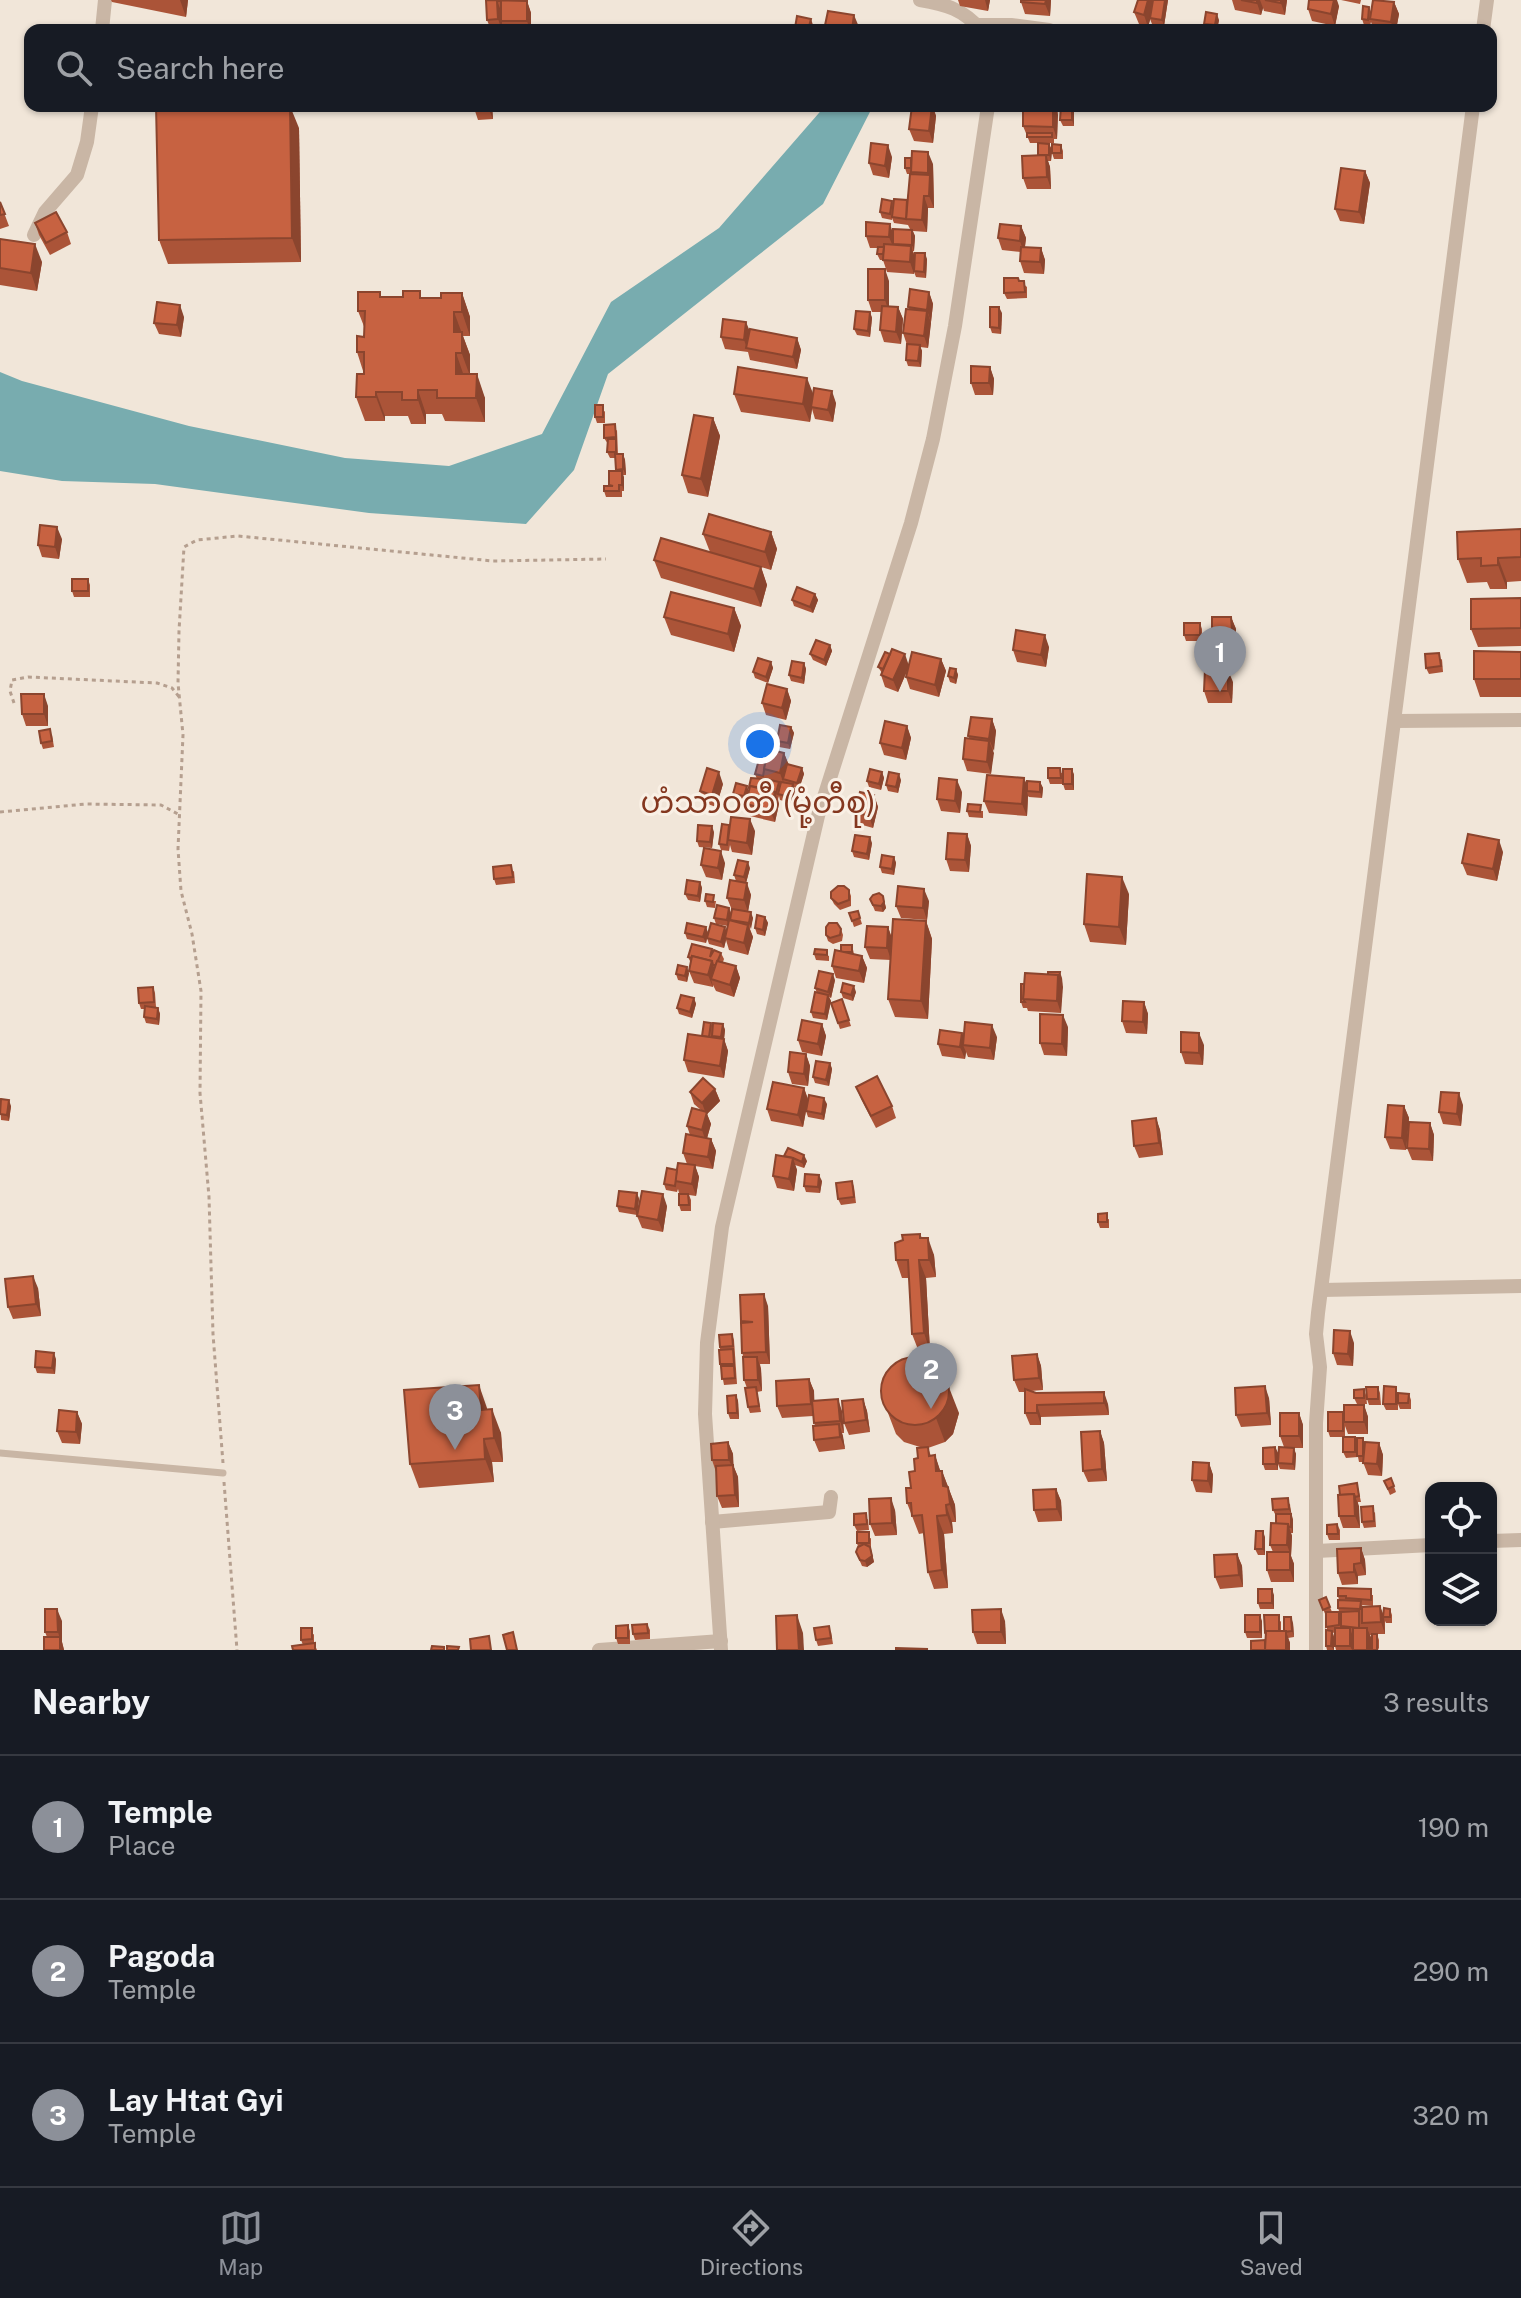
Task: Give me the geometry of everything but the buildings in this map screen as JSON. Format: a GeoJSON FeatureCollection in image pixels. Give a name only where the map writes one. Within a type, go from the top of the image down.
{"type":"FeatureCollection","features":[{"type":"Feature","properties":{"kind":"street"},"geometry":{"type":"LineString","coordinates":[[103,24],[105,0]]}},
{"type":"Feature","properties":{"kind":"street"},"geometry":{"type":"LineString","coordinates":[[920,0],[950,6],[976,24]]}},
{"type":"Feature","properties":{"kind":"street"},"geometry":{"type":"LineString","coordinates":[[1484,24],[1487,0]]}},
{"type":"Feature","properties":{"kind":"street"},"geometry":{"type":"LineString","coordinates":[[34,235],[45,212],[77,175],[87,142],[91,112]]}},
{"type":"Feature","properties":{"kind":"street"},"geometry":{"type":"LineString","coordinates":[[599,1650],[721,1646],[705,1414],[707,1343],[728,1193],[818,816],[911,523],[933,439],[955,326],[987,112]]}},
{"type":"Feature","properties":{"kind":"street"},"geometry":{"type":"LineString","coordinates":[[1316,1650],[1316,1423],[1320,1367],[1316,1334],[1472,112]]}},
{"type":"Feature","properties":{"kind":"street"},"geometry":{"type":"LineString","coordinates":[[1395,721],[1521,720]]}},
{"type":"Feature","properties":{"kind":"street"},"geometry":{"type":"LineString","coordinates":[[1322,1290],[1521,1286]]}},
{"type":"Feature","properties":{"kind":"street"},"geometry":{"type":"LineString","coordinates":[[712,1522],[829,1512],[831,1497]]}},
{"type":"Feature","properties":{"kind":"street"},"geometry":{"type":"LineString","coordinates":[[1497,1541],[1521,1540]]}},
{"type":"Feature","properties":{"kind":"street"},"geometry":{"type":"LineString","coordinates":[[1317,1551],[1425,1545]]}},
{"type":"Feature","properties":{"kind":"lane"},"geometry":{"type":"LineString","coordinates":[[0,1453],[223,1473]]}},
{"type":"Feature","properties":{"kind":"path"},"geometry":{"type":"LineString","coordinates":[[237,1650],[213,1334],[209,1197],[200,1093],[201,991],[181,891],[178,814],[183,735],[179,631],[184,547],[197,540],[238,536],[493,561],[606,559]]}},
{"type":"Feature","properties":{"kind":"path"},"geometry":{"type":"LineString","coordinates":[[14,703],[10,691],[12,680],[28,677],[157,683],[172,688],[180,698]]}},
{"type":"Feature","properties":{"kind":"path"},"geometry":{"type":"LineString","coordinates":[[0,812],[86,804],[161,805],[178,814]]}},
{"type":"Feature","properties":{"kind":"water"},"geometry":{"type":"Polygon","coordinates":[[[820,112],[870,112],[823,204],[608,374],[574,470],[526,524],[369,513],[155,484],[62,481],[0,471],[0,372],[22,381],[189,426],[345,458],[449,466],[542,434],[611,302],[719,228],[820,112]]]}},
{"type":"Feature","properties":{"kind":"place","name":"Temple"},"geometry":{"type":"Point","coordinates":[1220,692]}},
{"type":"Feature","properties":{"kind":"place","name":"Pagoda"},"geometry":{"type":"Point","coordinates":[931,1409]}},
{"type":"Feature","properties":{"kind":"place","name":"Lay Htat Gyi"},"geometry":{"type":"Point","coordinates":[455,1450]}},
{"type":"Feature","properties":{"kind":"district","name":"ဟံသာဝတီ (မုံ့တီစု)"},"geometry":{"type":"Point","coordinates":[758,802]}}]}
